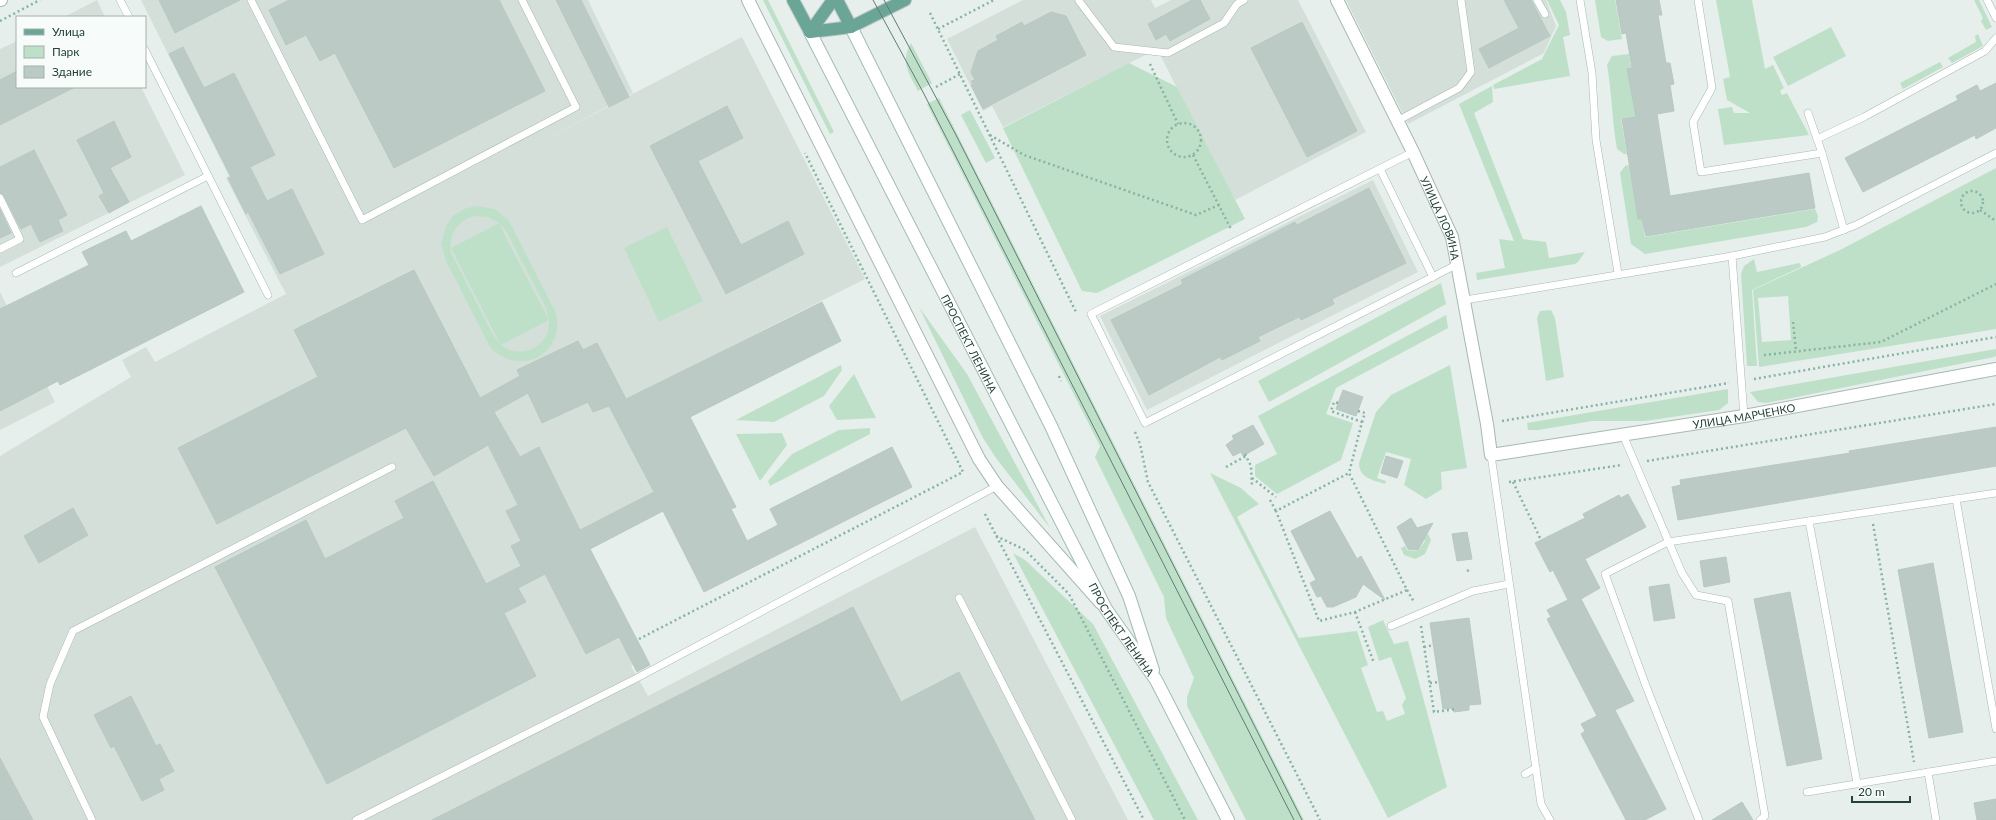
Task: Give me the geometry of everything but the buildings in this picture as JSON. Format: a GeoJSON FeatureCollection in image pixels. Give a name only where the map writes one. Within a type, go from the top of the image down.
{"type":"FeatureCollection","features":[{"type":"Feature","properties":{"kind":"main road","name":"ПРОСПЕКТ ЛЕНИНА"},"geometry":{"type":"LineString","coordinates":[[793,0],[810,32]]}},
{"type":"Feature","properties":{"kind":"main road"},"geometry":{"type":"LineString","coordinates":[[810,32],[833,0]]}},
{"type":"Feature","properties":{"kind":"main road","name":"ПРОСПЕКТ ЛЕНИНА"},"geometry":{"type":"LineString","coordinates":[[837,0],[851,27]]}},
{"type":"Feature","properties":{"kind":"main road"},"geometry":{"type":"LineString","coordinates":[[810,32],[851,27],[905,0]]}},
{"type":"Feature","properties":{"kind":"street"},"geometry":{"type":"LineString","coordinates":[[748,0],[976,452],[997,486],[1106,609]]}},
{"type":"Feature","properties":{"kind":"street","name":"УЛИЦА ЛОВИНА"},"geometry":{"type":"LineString","coordinates":[[1336,0],[1398,121],[1452,237],[1465,300],[1491,454]]}},
{"type":"Feature","properties":{"kind":"street","name":"ПРОСПЕКТ ЛЕНИНА"},"geometry":{"type":"LineString","coordinates":[[851,27],[1054,434],[1129,596],[1156,680]]}},
{"type":"Feature","properties":{"kind":"street","name":"ПРОСПЕКТ ЛЕНИНА"},"geometry":{"type":"LineString","coordinates":[[810,32],[1106,609],[1156,680],[1228,820]]}},
{"type":"Feature","properties":{"kind":"street","name":"УЛИЦА МАРЧЕНКО"},"geometry":{"type":"LineString","coordinates":[[1491,454],[1744,416],[1996,369]]}},
{"type":"Feature","properties":{"kind":"lane"},"geometry":{"type":"LineString","coordinates":[[120,0],[128,16]]}},
{"type":"Feature","properties":{"kind":"lane"},"geometry":{"type":"LineString","coordinates":[[251,0],[362,220],[576,108],[522,0]]}},
{"type":"Feature","properties":{"kind":"lane"},"geometry":{"type":"LineString","coordinates":[[1079,1],[1114,47],[1168,53],[1224,23],[1237,4],[1244,0]]}},
{"type":"Feature","properties":{"kind":"lane"},"geometry":{"type":"LineString","coordinates":[[1398,121],[1459,88],[1471,72],[1461,0]]}},
{"type":"Feature","properties":{"kind":"lane"},"geometry":{"type":"LineString","coordinates":[[1537,0],[1545,14]]}},
{"type":"Feature","properties":{"kind":"lane"},"geometry":{"type":"LineString","coordinates":[[1580,0],[1592,73],[1596,140],[1618,273]]}},
{"type":"Feature","properties":{"kind":"lane"},"geometry":{"type":"LineString","coordinates":[[1698,0],[1712,88],[1693,122],[1701,172],[1822,153]]}},
{"type":"Feature","properties":{"kind":"lane"},"geometry":{"type":"LineString","coordinates":[[1987,0],[1996,18]]}},
{"type":"Feature","properties":{"kind":"lane"},"geometry":{"type":"LineString","coordinates":[[1817,139],[1864,117],[1986,51],[1996,38]]}},
{"type":"Feature","properties":{"kind":"lane"},"geometry":{"type":"LineString","coordinates":[[146,52],[268,295]]}},
{"type":"Feature","properties":{"kind":"lane"},"geometry":{"type":"LineString","coordinates":[[1808,113],[1822,153],[1844,230]]}},
{"type":"Feature","properties":{"kind":"lane"},"geometry":{"type":"LineString","coordinates":[[1413,152],[1091,314],[1145,423],[1458,264]]}},
{"type":"Feature","properties":{"kind":"lane"},"geometry":{"type":"LineString","coordinates":[[1465,300],[1618,273],[1732,256],[1825,237],[1844,230],[1996,153]]}},
{"type":"Feature","properties":{"kind":"lane"},"geometry":{"type":"LineString","coordinates":[[1380,169],[1433,276]]}},
{"type":"Feature","properties":{"kind":"lane"},"geometry":{"type":"LineString","coordinates":[[16,273],[208,176]]}},
{"type":"Feature","properties":{"kind":"lane"},"geometry":{"type":"LineString","coordinates":[[0,198],[20,239],[0,249]]}},
{"type":"Feature","properties":{"kind":"lane"},"geometry":{"type":"LineString","coordinates":[[1732,256],[1744,416]]}},
{"type":"Feature","properties":{"kind":"lane"},"geometry":{"type":"LineString","coordinates":[[1623,435],[1682,573],[1696,595],[1728,601],[1765,816],[1760,820]]}},
{"type":"Feature","properties":{"kind":"lane"},"geometry":{"type":"LineString","coordinates":[[1491,454],[1536,768],[1542,804],[1550,820]]}},
{"type":"Feature","properties":{"kind":"lane"},"geometry":{"type":"LineString","coordinates":[[92,820],[43,717],[50,684],[73,631],[392,467]]}},
{"type":"Feature","properties":{"kind":"lane"},"geometry":{"type":"LineString","coordinates":[[356,820],[638,678],[997,486]]}},
{"type":"Feature","properties":{"kind":"lane"},"geometry":{"type":"LineString","coordinates":[[1699,820],[1646,686],[1605,574],[1668,542],[1996,493]]}},
{"type":"Feature","properties":{"kind":"lane"},"geometry":{"type":"LineString","coordinates":[[1956,499],[1996,729]]}},
{"type":"Feature","properties":{"kind":"lane"},"geometry":{"type":"LineString","coordinates":[[1809,521],[1857,783]]}},
{"type":"Feature","properties":{"kind":"lane"},"geometry":{"type":"LineString","coordinates":[[1391,626],[1473,591],[1509,584]]}},
{"type":"Feature","properties":{"kind":"lane"},"geometry":{"type":"LineString","coordinates":[[959,598],[1072,820]]}},
{"type":"Feature","properties":{"kind":"lane"},"geometry":{"type":"LineString","coordinates":[[1807,792],[1996,761]]}},
{"type":"Feature","properties":{"kind":"lane"},"geometry":{"type":"LineString","coordinates":[[1525,774],[1536,768]]}},
{"type":"Feature","properties":{"kind":"lane"},"geometry":{"type":"LineString","coordinates":[[1928,772],[1936,820]]}},
{"type":"Feature","properties":{"kind":"path"},"geometry":{"type":"LineString","coordinates":[[0,21],[40,0]]}},
{"type":"Feature","properties":{"kind":"path"},"geometry":{"type":"LineString","coordinates":[[938,30],[994,0]]}},
{"type":"Feature","properties":{"kind":"path"},"geometry":{"type":"LineString","coordinates":[[930,13],[1080,320]]}},
{"type":"Feature","properties":{"kind":"path"},"geometry":{"type":"LineString","coordinates":[[1143,50],[1178,124]]}},
{"type":"Feature","properties":{"kind":"path"},"geometry":{"type":"LineString","coordinates":[[936,87],[960,74]]}},
{"type":"Feature","properties":{"kind":"path"},"geometry":{"type":"LineString","coordinates":[[1189,123],[1198,130],[1201,135],[1200,146],[1193,155],[1177,155],[1169,147],[1169,131],[1178,124],[1189,123]]}},
{"type":"Feature","properties":{"kind":"path"},"geometry":{"type":"LineString","coordinates":[[990,135],[1024,155],[1196,216],[1219,205]]}},
{"type":"Feature","properties":{"kind":"path"},"geometry":{"type":"LineString","coordinates":[[639,639],[963,472],[804,150]]}},
{"type":"Feature","properties":{"kind":"path"},"geometry":{"type":"LineString","coordinates":[[1193,155],[1237,241]]}},
{"type":"Feature","properties":{"kind":"path"},"geometry":{"type":"LineString","coordinates":[[1972,190],[1981,195],[1983,202],[1980,210],[1971,213],[1964,210],[1961,200],[1965,193],[1972,190]]}},
{"type":"Feature","properties":{"kind":"path"},"geometry":{"type":"LineString","coordinates":[[1980,210],[1996,221]]}},
{"type":"Feature","properties":{"kind":"path"},"geometry":{"type":"LineString","coordinates":[[1764,355],[1843,348],[1881,342],[1896,336],[1996,284]]}},
{"type":"Feature","properties":{"kind":"path"},"geometry":{"type":"LineString","coordinates":[[1793,322],[1796,351]]}},
{"type":"Feature","properties":{"kind":"path"},"geometry":{"type":"LineString","coordinates":[[1059,376],[1061,381]]}},
{"type":"Feature","properties":{"kind":"path"},"geometry":{"type":"LineString","coordinates":[[1338,403],[1334,402],[1331,411],[1362,422]]}},
{"type":"Feature","properties":{"kind":"path"},"geometry":{"type":"LineString","coordinates":[[1509,482],[1996,404]]}},
{"type":"Feature","properties":{"kind":"path"},"geometry":{"type":"LineString","coordinates":[[1358,411],[1365,414],[1348,473],[1406,590],[1420,614],[1434,712],[1456,709]]}},
{"type":"Feature","properties":{"kind":"path"},"geometry":{"type":"LineString","coordinates":[[1134,430],[1140,444],[1148,482],[1320,820]]}},
{"type":"Feature","properties":{"kind":"path"},"geometry":{"type":"LineString","coordinates":[[1226,467],[1246,455],[1251,466],[1252,487]]}},
{"type":"Feature","properties":{"kind":"path"},"geometry":{"type":"LineString","coordinates":[[1276,511],[1348,473]]}},
{"type":"Feature","properties":{"kind":"path"},"geometry":{"type":"LineString","coordinates":[[1252,477],[1276,497]]}},
{"type":"Feature","properties":{"kind":"path"},"geometry":{"type":"LineString","coordinates":[[1514,482],[1541,540]]}},
{"type":"Feature","properties":{"kind":"path"},"geometry":{"type":"LineString","coordinates":[[1270,500],[1276,511],[1319,620],[1355,612],[1406,590]]}},
{"type":"Feature","properties":{"kind":"path"},"geometry":{"type":"LineString","coordinates":[[1871,512],[1916,774]]}},
{"type":"Feature","properties":{"kind":"path"},"geometry":{"type":"LineString","coordinates":[[986,514],[996,536],[1144,820]]}},
{"type":"Feature","properties":{"kind":"path"},"geometry":{"type":"LineString","coordinates":[[996,536],[1025,550],[1069,594],[1185,820]]}},
{"type":"Feature","properties":{"kind":"path"},"geometry":{"type":"LineString","coordinates":[[1355,612],[1374,663]]}},
{"type":"Feature","properties":{"kind":"path"},"geometry":{"type":"LineString","coordinates":[[1424,647],[1434,645]]}},
{"type":"Feature","properties":{"kind":"path"},"geometry":{"type":"LineString","coordinates":[[1430,683],[1439,682]]}},
{"type":"Feature","properties":{"kind":"shaded area"},"geometry":{"type":"Polygon","coordinates":[[[97,0],[105,16],[66,16],[97,0]]]}},
{"type":"Feature","properties":{"kind":"shaded area"},"geometry":{"type":"Polygon","coordinates":[[[141,0],[588,0],[633,93],[527,149],[742,37],[865,279],[610,407],[654,492],[580,530],[647,658],[631,666],[648,696],[975,527],[1128,820],[0,820],[0,456],[131,377],[122,360],[146,347],[155,362],[286,294],[226,178],[229,176],[141,0]]]}},
{"type":"Feature","properties":{"kind":"shaded area"},"geometry":{"type":"Polygon","coordinates":[[[1023,0],[1151,0],[1155,8],[1171,0],[1298,0],[1366,132],[1235,200],[1157,49],[1003,127],[992,106],[983,111],[947,39],[1023,0]]]}},
{"type":"Feature","properties":{"kind":"shaded area"},"geometry":{"type":"Polygon","coordinates":[[[1346,0],[1546,0],[1556,26],[1544,53],[1408,124],[1346,0]]]}},
{"type":"Feature","properties":{"kind":"shaded area"},"geometry":{"type":"Polygon","coordinates":[[[16,41],[16,88],[142,88],[185,175],[0,267],[0,49],[16,41]]]}},
{"type":"Feature","properties":{"kind":"shaded area"},"geometry":{"type":"Polygon","coordinates":[[[1373,180],[1418,272],[1147,410],[1100,316],[1373,180]]]}},
{"type":"Feature","properties":{"kind":"shaded area"},"geometry":{"type":"Polygon","coordinates":[[[0,292],[55,402],[0,430],[0,292]]]}},
{"type":"Feature","properties":{"kind":"green space"},"geometry":{"type":"Polygon","coordinates":[[[763,0],[768,0],[834,132],[830,134],[763,0]]]}},
{"type":"Feature","properties":{"kind":"green space"},"geometry":{"type":"Polygon","coordinates":[[[1547,0],[1560,0],[1566,12],[1570,35],[1563,37],[1570,76],[1494,89],[1493,85],[1542,59],[1559,25],[1547,0]]]}},
{"type":"Feature","properties":{"kind":"green space"},"geometry":{"type":"Polygon","coordinates":[[[1595,0],[1615,0],[1622,39],[1608,41],[1601,37],[1595,0]]]}},
{"type":"Feature","properties":{"kind":"green space"},"geometry":{"type":"Polygon","coordinates":[[[1716,0],[1752,0],[1765,69],[1773,65],[1784,88],[1780,91],[1782,95],[1787,93],[1809,135],[1724,145],[1718,109],[1732,107],[1734,113],[1750,113],[1727,100],[1723,79],[1730,77],[1716,0]]]}},
{"type":"Feature","properties":{"kind":"green space"},"geometry":{"type":"Polygon","coordinates":[[[1974,0],[1979,0],[1992,27],[1986,30],[1981,21],[1983,18],[1974,0]]]}},
{"type":"Feature","properties":{"kind":"green space"},"geometry":{"type":"Polygon","coordinates":[[[1831,27],[1846,56],[1788,86],[1773,57],[1831,27]]]}},
{"type":"Feature","properties":{"kind":"green space"},"geometry":{"type":"Polygon","coordinates":[[[1978,34],[1983,46],[1952,63],[1948,58],[1976,42],[1975,36],[1978,34]]]}},
{"type":"Feature","properties":{"kind":"green space"},"geometry":{"type":"Polygon","coordinates":[[[911,43],[932,83],[918,91],[909,73],[906,62],[906,56],[911,43]]]}},
{"type":"Feature","properties":{"kind":"green space"},"geometry":{"type":"Polygon","coordinates":[[[1629,54],[1631,68],[1627,69],[1631,91],[1636,91],[1640,116],[1621,119],[1627,154],[1624,154],[1617,149],[1607,65],[1612,56],[1629,54]]]}},
{"type":"Feature","properties":{"kind":"green space"},"geometry":{"type":"Polygon","coordinates":[[[1940,62],[1943,67],[1903,89],[1900,83],[1940,62]]]}},
{"type":"Feature","properties":{"kind":"green space"},"geometry":{"type":"Polygon","coordinates":[[[1129,63],[1177,87],[1245,219],[1097,293],[1082,291],[1003,128],[1129,63]]]}},
{"type":"Feature","properties":{"kind":"green space"},"geometry":{"type":"Polygon","coordinates":[[[1492,86],[1493,102],[1474,113],[1523,239],[1546,242],[1549,258],[1585,252],[1575,264],[1477,280],[1476,273],[1505,268],[1499,239],[1514,241],[1459,104],[1492,86]]]}},
{"type":"Feature","properties":{"kind":"green space"},"geometry":{"type":"Polygon","coordinates":[[[939,98],[1304,820],[1246,820],[1187,706],[1187,697],[1194,678],[1166,618],[1164,597],[1095,457],[1100,446],[927,104],[939,98]]]}},
{"type":"Feature","properties":{"kind":"green space"},"geometry":{"type":"Polygon","coordinates":[[[970,110],[995,158],[986,163],[961,115],[970,110]]]}},
{"type":"Feature","properties":{"kind":"green space"},"geometry":{"type":"Polygon","coordinates":[[[1629,165],[1638,219],[1642,219],[1645,237],[1815,209],[1818,216],[1817,222],[1806,227],[1645,254],[1631,244],[1620,173],[1625,166],[1629,165]]]}},
{"type":"Feature","properties":{"kind":"green space"},"geometry":{"type":"Polygon","coordinates":[[[1996,168],[1996,329],[1759,367],[1753,290],[1840,250],[1996,168]],[[1788,296],[1758,298],[1762,342],[1791,340],[1788,296]]]}},
{"type":"Feature","properties":{"kind":"green space"},"geometry":{"type":"Polygon","coordinates":[[[476,206],[495,209],[509,221],[556,313],[557,328],[554,340],[547,350],[537,357],[526,361],[514,361],[502,356],[490,347],[446,261],[441,244],[446,226],[453,216],[464,209],[476,206]],[[474,216],[458,225],[452,235],[450,246],[451,253],[493,335],[500,344],[451,248],[499,223],[488,217],[474,216]],[[499,224],[549,320],[546,308],[506,231],[499,224]],[[549,320],[501,345],[509,350],[517,352],[526,351],[540,344],[548,329],[549,320]]]}},
{"type":"Feature","properties":{"kind":"green space"},"geometry":{"type":"Polygon","coordinates":[[[667,227],[703,301],[659,322],[624,248],[667,227]]]}},
{"type":"Feature","properties":{"kind":"green space"},"geometry":{"type":"Polygon","coordinates":[[[1754,259],[1757,272],[1800,263],[1801,267],[1752,290],[1757,366],[1747,366],[1741,274],[1744,266],[1754,259]]]}},
{"type":"Feature","properties":{"kind":"green space"},"geometry":{"type":"Polygon","coordinates":[[[1441,283],[1446,304],[1269,402],[1258,381],[1441,283]]]}},
{"type":"Feature","properties":{"kind":"green space"},"geometry":{"type":"Polygon","coordinates":[[[919,307],[967,374],[1050,528],[996,458],[983,438],[919,307]]]}},
{"type":"Feature","properties":{"kind":"green space"},"geometry":{"type":"Polygon","coordinates":[[[1551,310],[1555,318],[1564,377],[1546,381],[1537,318],[1540,311],[1551,310]]]}},
{"type":"Feature","properties":{"kind":"green space"},"geometry":{"type":"Polygon","coordinates":[[[1446,315],[1448,328],[1336,388],[1326,414],[1353,423],[1341,460],[1277,494],[1255,476],[1255,465],[1277,454],[1258,416],[1446,315]]]}},
{"type":"Feature","properties":{"kind":"green space"},"geometry":{"type":"Polygon","coordinates":[[[1996,349],[1996,356],[1994,357],[1766,403],[1758,402],[1750,392],[1996,349]]]}},
{"type":"Feature","properties":{"kind":"green space"},"geometry":{"type":"Polygon","coordinates":[[[841,365],[842,370],[824,396],[774,422],[736,420],[841,365]]]}},
{"type":"Feature","properties":{"kind":"green space"},"geometry":{"type":"Polygon","coordinates":[[[1450,365],[1467,468],[1441,472],[1442,489],[1426,499],[1404,485],[1411,459],[1386,452],[1377,478],[1386,481],[1385,484],[1372,480],[1364,475],[1361,472],[1359,463],[1376,412],[1391,395],[1450,365]]]}},
{"type":"Feature","properties":{"kind":"green space"},"geometry":{"type":"Polygon","coordinates":[[[854,374],[876,418],[837,420],[829,406],[854,374]]]}},
{"type":"Feature","properties":{"kind":"green space"},"geometry":{"type":"Polygon","coordinates":[[[1728,389],[1728,403],[1719,410],[1645,421],[1592,421],[1538,430],[1528,430],[1527,423],[1728,389]]]}},
{"type":"Feature","properties":{"kind":"green space"},"geometry":{"type":"Polygon","coordinates":[[[870,428],[870,434],[770,486],[768,481],[792,454],[839,430],[870,428]]]}},
{"type":"Feature","properties":{"kind":"green space"},"geometry":{"type":"Polygon","coordinates":[[[782,433],[787,445],[760,481],[736,434],[782,433]]]}},
{"type":"Feature","properties":{"kind":"green space"},"geometry":{"type":"Polygon","coordinates":[[[1210,473],[1241,488],[1259,504],[1237,517],[1299,638],[1357,631],[1368,665],[1361,668],[1377,712],[1383,711],[1387,721],[1405,714],[1402,705],[1406,698],[1391,657],[1379,661],[1368,627],[1383,620],[1394,644],[1408,641],[1447,787],[1388,818],[1210,473]]]}},
{"type":"Feature","properties":{"kind":"green space"},"geometry":{"type":"Polygon","coordinates":[[[1428,534],[1431,540],[1425,554],[1415,559],[1404,555],[1401,548],[1405,546],[1407,550],[1418,551],[1425,541],[1423,537],[1428,534]]]}},
{"type":"Feature","properties":{"kind":"green space"},"geometry":{"type":"Polygon","coordinates":[[[1013,553],[1025,560],[1093,624],[1198,820],[1154,820],[1013,553]]]}},
{"type":"Feature","properties":{"kind":"tram line"},"geometry":{"type":"LineString","coordinates":[[873,0],[924,94],[1294,820]]}},
{"type":"Feature","properties":{"kind":"tram line"},"geometry":{"type":"LineString","coordinates":[[884,0],[956,135],[1302,820]]}}]}
